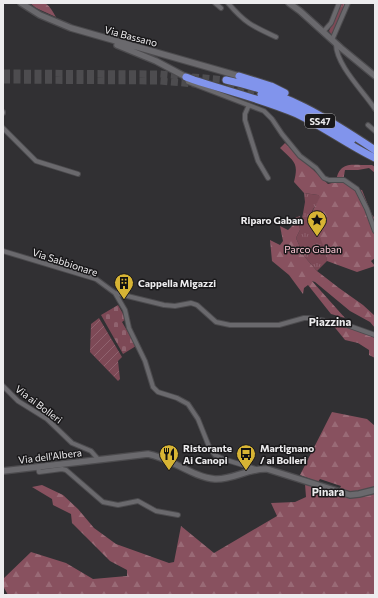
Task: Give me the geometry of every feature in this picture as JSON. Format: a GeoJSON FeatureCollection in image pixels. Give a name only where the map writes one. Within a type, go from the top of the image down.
{"type":"FeatureCollection","features":[{"type":"Feature","properties":{"kind":"highway"},"geometry":{"type":"LineString","coordinates":[[186,76],[194,80],[266,102],[293,113],[375,157]]}},
{"type":"Feature","properties":{"kind":"highway"},"geometry":{"type":"LineString","coordinates":[[239,76],[271,86],[300,100],[337,122],[346,131]]}},
{"type":"Feature","properties":{"kind":"highway","name":"SS47"},"geometry":{"type":"LineString","coordinates":[[226,80],[264,89],[295,102],[322,115],[375,150]]}},
{"type":"Feature","properties":{"kind":"highway","name":"SS47"},"geometry":{"type":"LineString","coordinates":[[261,94],[286,103],[309,114],[350,139],[375,157]]}},
{"type":"Feature","properties":{"kind":"street","name":"Via Bassano"},"geometry":{"type":"LineString","coordinates":[[21,3],[40,15],[57,23],[85,33],[239,76]]}},
{"type":"Feature","properties":{"kind":"street"},"geometry":{"type":"LineString","coordinates":[[215,3],[221,8]]}},
{"type":"Feature","properties":{"kind":"street"},"geometry":{"type":"LineString","coordinates":[[228,3],[240,17],[251,26],[276,37]]}},
{"type":"Feature","properties":{"kind":"street"},"geometry":{"type":"LineString","coordinates":[[289,3],[375,76]]}},
{"type":"Feature","properties":{"kind":"street"},"geometry":{"type":"LineString","coordinates":[[323,32],[331,23],[339,3]]}},
{"type":"Feature","properties":{"kind":"street"},"geometry":{"type":"LineString","coordinates":[[348,3],[334,42],[336,50],[344,66],[375,110]]}},
{"type":"Feature","properties":{"kind":"street"},"geometry":{"type":"LineString","coordinates":[[85,33],[138,53],[186,76],[188,82],[264,111],[272,119],[300,156],[316,168],[324,178],[329,180],[344,180],[357,189],[367,208],[375,230]]}},
{"type":"Feature","properties":{"kind":"street"},"geometry":{"type":"LineString","coordinates":[[249,106],[245,114],[245,120],[258,160],[268,178]]}},
{"type":"Feature","properties":{"kind":"street"},"geometry":{"type":"LineString","coordinates":[[368,125],[375,130]]}},
{"type":"Feature","properties":{"kind":"street"},"geometry":{"type":"LineString","coordinates":[[3,128],[36,161],[78,174]]}},
{"type":"Feature","properties":{"kind":"street","name":"Via Sabbionare"},"geometry":{"type":"LineString","coordinates":[[3,251],[96,279],[115,293],[125,310],[129,328],[146,361],[153,387],[158,392],[177,398],[188,404],[198,420],[210,449],[215,455],[223,459],[257,469]]}},
{"type":"Feature","properties":{"kind":"street"},"geometry":{"type":"LineString","coordinates":[[115,293],[164,305],[175,306],[191,303],[197,305],[216,322],[230,325],[280,325],[309,318],[347,325],[375,335]]}},
{"type":"Feature","properties":{"kind":"street","name":"Via ai Bolleri"},"geometry":{"type":"LineString","coordinates":[[3,386],[18,401],[47,419],[72,443],[91,451],[98,459]]}},
{"type":"Feature","properties":{"kind":"street"},"geometry":{"type":"LineString","coordinates":[[98,459],[148,454],[159,456],[198,474],[217,479],[257,469],[267,469],[350,495],[375,490]]}},
{"type":"Feature","properties":{"kind":"street","name":"Via dell'Albera"},"geometry":{"type":"LineString","coordinates":[[3,471],[98,459]]}},
{"type":"Feature","properties":{"kind":"street"},"geometry":{"type":"LineString","coordinates":[[38,467],[39,472],[62,469],[66,470],[103,502],[118,504],[138,501],[156,511],[178,515]]}},
{"type":"Feature","properties":{"kind":"green space"},"geometry":{"type":"Polygon","coordinates":[[[30,3],[46,4],[51,8],[56,17],[36,8],[30,3]]]}},
{"type":"Feature","properties":{"kind":"green space"},"geometry":{"type":"Polygon","coordinates":[[[341,3],[346,3],[333,34],[331,34],[329,31],[341,3]]]}},
{"type":"Feature","properties":{"kind":"green space"},"geometry":{"type":"Polygon","coordinates":[[[285,143],[328,184],[336,182],[340,170],[348,165],[372,165],[375,167],[375,173],[369,168],[345,170],[343,181],[354,189],[362,190],[372,215],[375,218],[375,258],[371,261],[375,266],[357,272],[327,261],[321,240],[309,221],[320,197],[318,195],[304,193],[294,182],[296,170],[294,163],[280,148],[285,143]]]}},
{"type":"Feature","properties":{"kind":"green space","name":"Parco Gaban"},"geometry":{"type":"Polygon","coordinates":[[[304,193],[318,195],[321,197],[312,211],[309,221],[326,249],[327,261],[317,271],[304,256],[296,238],[300,230],[299,219],[302,219],[305,202],[304,193]]]}},
{"type":"Feature","properties":{"kind":"green space"},"geometry":{"type":"Polygon","coordinates":[[[300,216],[300,230],[296,238],[304,256],[317,271],[363,305],[375,316],[375,328],[370,322],[350,311],[312,281],[345,318],[331,314],[308,285],[304,288],[303,294],[289,275],[272,261],[270,240],[280,245],[283,241],[280,226],[288,230],[294,224],[292,219],[300,216]]]}},
{"type":"Feature","properties":{"kind":"green space"},"geometry":{"type":"Polygon","coordinates":[[[118,305],[126,319],[122,322],[136,346],[123,354],[101,315],[118,305]]]}},
{"type":"Feature","properties":{"kind":"green space"},"geometry":{"type":"Polygon","coordinates":[[[99,318],[122,357],[118,361],[120,379],[118,381],[90,352],[91,324],[99,318]]]}},
{"type":"Feature","properties":{"kind":"green space"},"geometry":{"type":"Polygon","coordinates":[[[332,324],[359,330],[375,338],[375,358],[369,355],[369,350],[358,343],[345,340],[332,324]]]}},
{"type":"Feature","properties":{"kind":"green space"},"geometry":{"type":"Polygon","coordinates":[[[332,412],[367,419],[375,426],[375,595],[8,595],[3,586],[3,579],[31,552],[66,563],[93,579],[127,576],[127,570],[110,561],[72,523],[71,514],[53,505],[52,499],[32,487],[42,485],[63,495],[78,509],[94,528],[116,544],[169,563],[174,562],[181,526],[214,553],[277,516],[271,503],[295,502],[306,497],[305,484],[337,494],[341,486],[320,479],[318,482],[300,475],[332,412]]]}},
{"type":"Feature","properties":{"kind":"tunnel"},"geometry":{"type":"LineString","coordinates":[[3,73],[160,74],[226,80]]}},
{"type":"Feature","properties":{"kind":"tunnel"},"geometry":{"type":"LineString","coordinates":[[3,80],[160,81],[195,84]]}},
{"type":"Feature","properties":{"kind":"tunnel"},"geometry":{"type":"LineString","coordinates":[[227,87],[261,94]]}},
{"type":"Feature","properties":{"kind":"place","name":"Riparo Gaban"},"geometry":{"type":"Point","coordinates":[317,237]}},
{"type":"Feature","properties":{"kind":"place","name":"Cappella Migazzi"},"geometry":{"type":"Point","coordinates":[124,300]}},
{"type":"Feature","properties":{"kind":"place","name":"Ristorante Ai Canopi"},"geometry":{"type":"Point","coordinates":[169,471]}},
{"type":"Feature","properties":{"kind":"place","name":"Martignano / ai Bolleri"},"geometry":{"type":"Point","coordinates":[246,471]}},
{"type":"Feature","properties":{"kind":"district","name":"Piazzina"},"geometry":{"type":"Point","coordinates":[330,321]}},
{"type":"Feature","properties":{"kind":"district","name":"Pinara"},"geometry":{"type":"Point","coordinates":[328,491]}}]}
